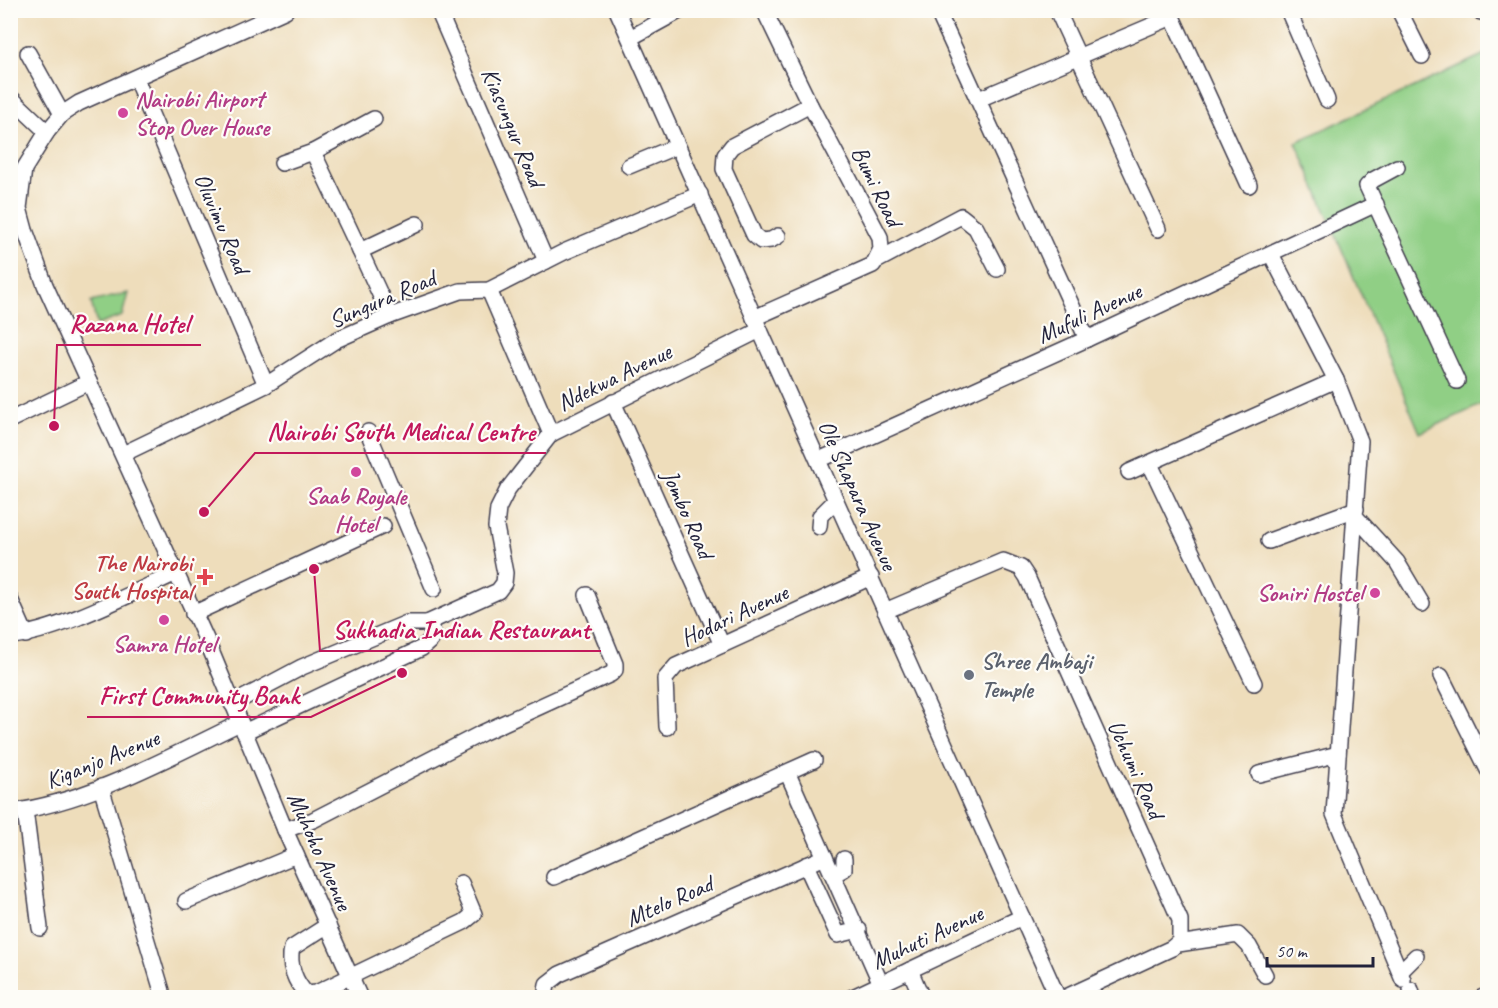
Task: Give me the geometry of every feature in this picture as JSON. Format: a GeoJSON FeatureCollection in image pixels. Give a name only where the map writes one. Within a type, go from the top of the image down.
{"type":"FeatureCollection","features":[{"type":"Feature","properties":{"kind":"street","name":"Muhoho Avenue"},"geometry":{"type":"LineString","coordinates":[[286,10],[136,79],[79,102],[62,114],[28,161],[20,184],[18,231],[123,454],[360,998]]}},
{"type":"Feature","properties":{"kind":"street","name":"Kiasungur Road"},"geometry":{"type":"LineString","coordinates":[[438,10],[546,261]]}},
{"type":"Feature","properties":{"kind":"street","name":"Ole Shapara Avenue"},"geometry":{"type":"LineString","coordinates":[[617,10],[1058,998]]}},
{"type":"Feature","properties":{"kind":"street"},"geometry":{"type":"LineString","coordinates":[[630,38],[681,10]]}},
{"type":"Feature","properties":{"kind":"street","name":"Bumi Road"},"geometry":{"type":"LineString","coordinates":[[757,324],[878,260],[881,249],[880,237],[810,105],[764,10]]}},
{"type":"Feature","properties":{"kind":"street"},"geometry":{"type":"LineString","coordinates":[[937,10],[1087,339]]}},
{"type":"Feature","properties":{"kind":"street"},"geometry":{"type":"LineString","coordinates":[[1057,10],[1158,229]]}},
{"type":"Feature","properties":{"kind":"street"},"geometry":{"type":"LineString","coordinates":[[1288,10],[1327,100]]}},
{"type":"Feature","properties":{"kind":"street"},"geometry":{"type":"LineString","coordinates":[[1399,10],[1422,56]]}},
{"type":"Feature","properties":{"kind":"street"},"geometry":{"type":"LineString","coordinates":[[979,99],[1171,14],[1249,185]]}},
{"type":"Feature","properties":{"kind":"street"},"geometry":{"type":"LineString","coordinates":[[28,53],[62,114]]}},
{"type":"Feature","properties":{"kind":"street","name":"Oluvimu Road"},"geometry":{"type":"LineString","coordinates":[[136,79],[266,385]]}},
{"type":"Feature","properties":{"kind":"street"},"geometry":{"type":"LineString","coordinates":[[10,98],[47,132]]}},
{"type":"Feature","properties":{"kind":"street"},"geometry":{"type":"LineString","coordinates":[[778,236],[771,240],[761,241],[754,235],[724,169],[725,155],[732,146],[810,105]]}},
{"type":"Feature","properties":{"kind":"street"},"geometry":{"type":"LineString","coordinates":[[282,163],[313,152],[374,119]]}},
{"type":"Feature","properties":{"kind":"street"},"geometry":{"type":"LineString","coordinates":[[629,166],[677,146]]}},
{"type":"Feature","properties":{"kind":"street"},"geometry":{"type":"LineString","coordinates":[[313,152],[390,316]]}},
{"type":"Feature","properties":{"kind":"street"},"geometry":{"type":"LineString","coordinates":[[1397,168],[1369,182],[1368,186],[1457,381]]}},
{"type":"Feature","properties":{"kind":"street","name":"Sungura Road"},"geometry":{"type":"LineString","coordinates":[[123,454],[266,385],[336,340],[390,316],[460,291],[489,290],[546,261],[700,194]]}},
{"type":"Feature","properties":{"kind":"street","name":"Mufuli Avenue"},"geometry":{"type":"LineString","coordinates":[[819,460],[1087,339],[1376,204]]}},
{"type":"Feature","properties":{"kind":"street"},"geometry":{"type":"LineString","coordinates":[[878,260],[961,216],[976,228],[997,269]]}},
{"type":"Feature","properties":{"kind":"street"},"geometry":{"type":"LineString","coordinates":[[360,251],[417,224]]}},
{"type":"Feature","properties":{"kind":"street"},"geometry":{"type":"LineString","coordinates":[[1271,254],[1336,380],[1360,441],[1338,754],[1336,823],[1407,985]]}},
{"type":"Feature","properties":{"kind":"street"},"geometry":{"type":"LineString","coordinates":[[489,290],[550,434]]}},
{"type":"Feature","properties":{"kind":"street","name":"Ndekwa Avenue"},"geometry":{"type":"LineString","coordinates":[[427,623],[498,591],[504,583],[506,573],[496,527],[498,509],[508,489],[550,434],[757,324]]}},
{"type":"Feature","properties":{"kind":"street"},"geometry":{"type":"LineString","coordinates":[[1129,472],[1336,380]]}},
{"type":"Feature","properties":{"kind":"street"},"geometry":{"type":"LineString","coordinates":[[10,420],[89,382]]}},
{"type":"Feature","properties":{"kind":"street","name":"Jombo Road"},"geometry":{"type":"LineString","coordinates":[[613,402],[722,645]]}},
{"type":"Feature","properties":{"kind":"street"},"geometry":{"type":"LineString","coordinates":[[368,432],[434,589]]}},
{"type":"Feature","properties":{"kind":"street"},"geometry":{"type":"LineString","coordinates":[[1150,464],[1254,683]]}},
{"type":"Feature","properties":{"kind":"street"},"geometry":{"type":"LineString","coordinates":[[819,527],[820,516],[836,500]]}},
{"type":"Feature","properties":{"kind":"street"},"geometry":{"type":"LineString","coordinates":[[1269,541],[1355,512]]}},
{"type":"Feature","properties":{"kind":"street"},"geometry":{"type":"LineString","coordinates":[[1355,512],[1396,562],[1422,604]]}},
{"type":"Feature","properties":{"kind":"street"},"geometry":{"type":"LineString","coordinates":[[193,614],[383,526]]}},
{"type":"Feature","properties":{"kind":"street","name":"Uchumi Road"},"geometry":{"type":"LineString","coordinates":[[885,611],[993,563],[1003,561],[1021,568],[1180,920],[1182,936],[1178,944]]}},
{"type":"Feature","properties":{"kind":"street"},"geometry":{"type":"LineString","coordinates":[[10,599],[18,636],[176,573]]}},
{"type":"Feature","properties":{"kind":"street","name":"Hodari Avenue"},"geometry":{"type":"LineString","coordinates":[[667,727],[665,679],[669,672],[722,645],[871,578]]}},
{"type":"Feature","properties":{"kind":"street"},"geometry":{"type":"LineString","coordinates":[[285,830],[313,820],[494,727],[611,674],[615,670],[615,664],[587,595]]}},
{"type":"Feature","properties":{"kind":"street"},"geometry":{"type":"LineString","coordinates":[[232,704],[302,667],[407,623],[427,623]]}},
{"type":"Feature","properties":{"kind":"street","name":"Kiganjo Avenue"},"geometry":{"type":"LineString","coordinates":[[18,811],[51,804],[100,787],[242,728],[422,648],[431,640],[433,632],[427,623]]}},
{"type":"Feature","properties":{"kind":"street"},"geometry":{"type":"LineString","coordinates":[[1441,676],[1488,770]]}},
{"type":"Feature","properties":{"kind":"street"},"geometry":{"type":"LineString","coordinates":[[1258,774],[1338,754]]}},
{"type":"Feature","properties":{"kind":"street"},"geometry":{"type":"LineString","coordinates":[[554,877],[788,774],[814,760]]}},
{"type":"Feature","properties":{"kind":"street"},"geometry":{"type":"LineString","coordinates":[[788,774],[881,984]]}},
{"type":"Feature","properties":{"kind":"street"},"geometry":{"type":"LineString","coordinates":[[100,787],[162,992]]}},
{"type":"Feature","properties":{"kind":"street"},"geometry":{"type":"LineString","coordinates":[[18,811],[40,928]]}},
{"type":"Feature","properties":{"kind":"street"},"geometry":{"type":"LineString","coordinates":[[186,901],[296,855]]}},
{"type":"Feature","properties":{"kind":"street","name":"Mtelo Road"},"geometry":{"type":"LineString","coordinates":[[544,998],[547,984],[560,974],[825,856]]}},
{"type":"Feature","properties":{"kind":"street"},"geometry":{"type":"LineString","coordinates":[[833,875],[844,868],[844,860]]}},
{"type":"Feature","properties":{"kind":"street"},"geometry":{"type":"LineString","coordinates":[[806,865],[838,935],[859,930]]}},
{"type":"Feature","properties":{"kind":"street"},"geometry":{"type":"LineString","coordinates":[[328,925],[292,948],[290,958],[293,973],[307,994],[316,993],[351,977],[464,922],[474,914],[461,883]]}},
{"type":"Feature","properties":{"kind":"street","name":"Muhuti Avenue"},"geometry":{"type":"LineString","coordinates":[[851,998],[1022,917]]}},
{"type":"Feature","properties":{"kind":"street"},"geometry":{"type":"LineString","coordinates":[[1064,998],[1157,957],[1178,944],[1238,935],[1249,946],[1265,975]]}},
{"type":"Feature","properties":{"kind":"street"},"geometry":{"type":"LineString","coordinates":[[1407,985],[1416,956]]}},
{"type":"Feature","properties":{"kind":"street"},"geometry":{"type":"LineString","coordinates":[[910,970],[922,998]]}},
{"type":"Feature","properties":{"kind":"street"},"geometry":{"type":"LineString","coordinates":[[1481,998],[1488,995]]}},
{"type":"Feature","properties":{"kind":"green space"},"geometry":{"type":"Polygon","coordinates":[[[1487,53],[1487,402],[1420,433],[1296,142],[1487,53]]]}},
{"type":"Feature","properties":{"kind":"green space"},"geometry":{"type":"Polygon","coordinates":[[[128,293],[122,316],[97,325],[91,302],[128,293]]]}},
{"type":"Feature","properties":{"kind":"place","name":"Nairobi Airport Stop Over House"},"geometry":{"type":"Point","coordinates":[123,113]}},
{"type":"Feature","properties":{"kind":"place","name":"Razana Hotel"},"geometry":{"type":"Point","coordinates":[54,426]}},
{"type":"Feature","properties":{"kind":"place","name":"Saab Royale Hotel"},"geometry":{"type":"Point","coordinates":[356,472]}},
{"type":"Feature","properties":{"kind":"place","name":"Nairobi South Medical Centre"},"geometry":{"type":"Point","coordinates":[204,512]}},
{"type":"Feature","properties":{"kind":"place","name":"Sukhadia Indian Restaurant"},"geometry":{"type":"Point","coordinates":[314,569]}},
{"type":"Feature","properties":{"kind":"place","name":"The Nairobi South Hospital"},"geometry":{"type":"Point","coordinates":[205,577]}},
{"type":"Feature","properties":{"kind":"place","name":"Soniri Hostel"},"geometry":{"type":"Point","coordinates":[1375,593]}},
{"type":"Feature","properties":{"kind":"place","name":"Samra Hotel"},"geometry":{"type":"Point","coordinates":[164,620]}},
{"type":"Feature","properties":{"kind":"place","name":"First Community Bank"},"geometry":{"type":"Point","coordinates":[402,673]}},
{"type":"Feature","properties":{"kind":"place","name":"Shree Ambaji Temple"},"geometry":{"type":"Point","coordinates":[969,675]}}]}
